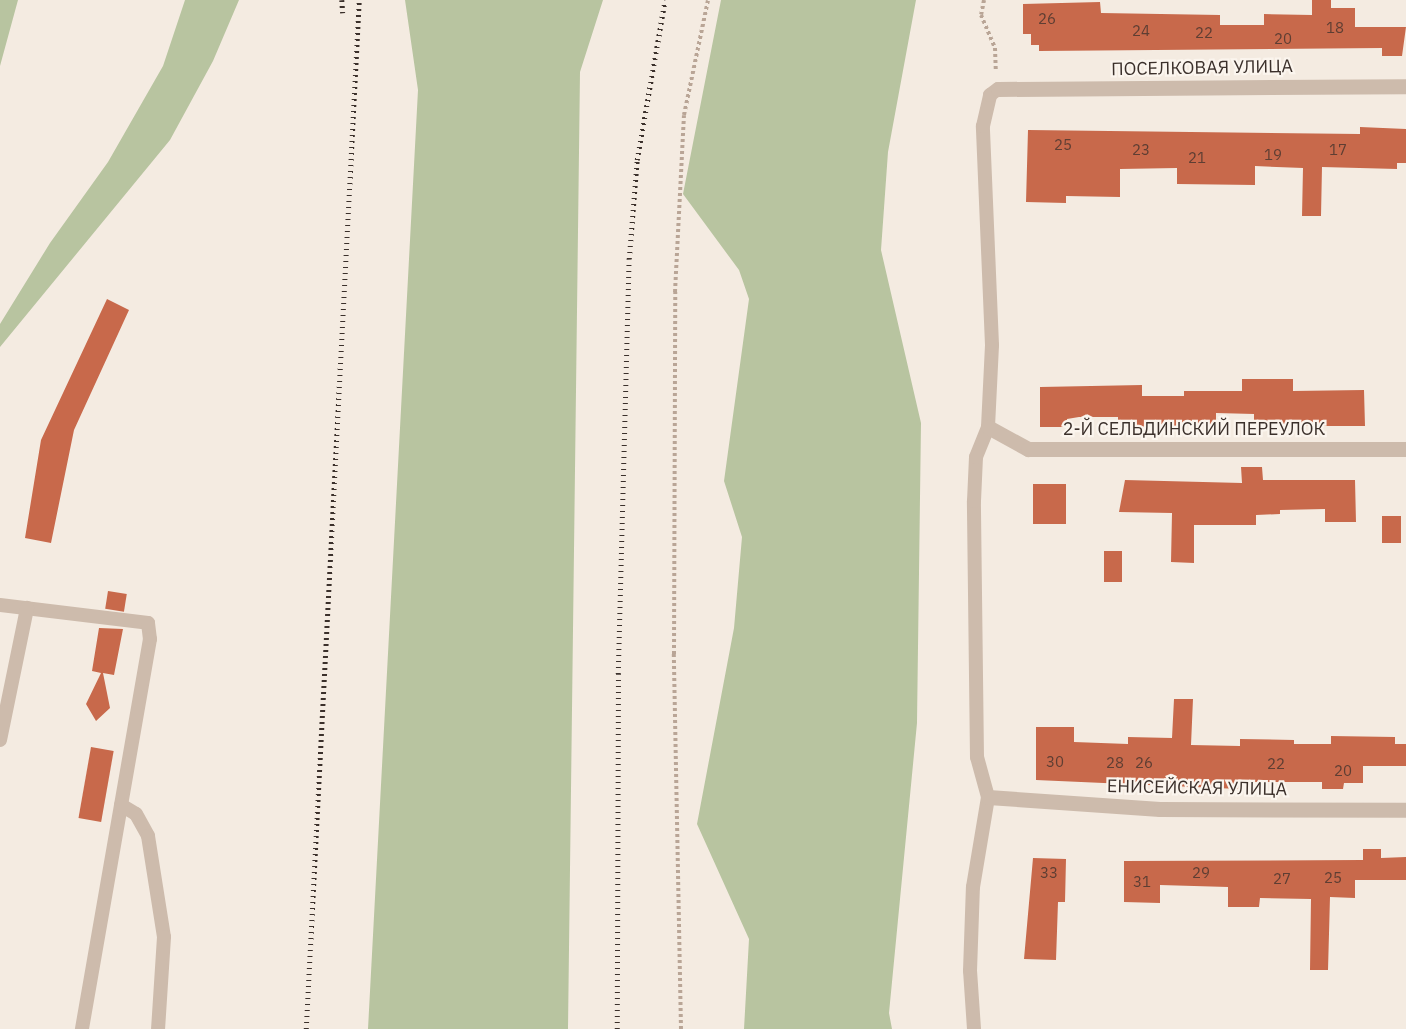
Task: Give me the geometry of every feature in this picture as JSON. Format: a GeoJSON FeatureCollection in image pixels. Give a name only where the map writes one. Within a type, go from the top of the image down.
{"type":"FeatureCollection","features":[{"type":"Feature","properties":{"kind":"street","name":"ПОСЕЛКОВАЯ УЛИЦА"},"geometry":{"type":"LineString","coordinates":[[998,89],[1406,86]]}},
{"type":"Feature","properties":{"kind":"street","name":"2-Й СЕЛЬДИНСКИЙ ПЕРЕУЛОК"},"geometry":{"type":"LineString","coordinates":[[988,427],[1028,449],[1406,449]]}},
{"type":"Feature","properties":{"kind":"street","name":"ЕНИСЕЙСКАЯ УЛИЦА"},"geometry":{"type":"LineString","coordinates":[[988,797],[1160,809],[1406,810]]}},
{"type":"Feature","properties":{"kind":"lane"},"geometry":{"type":"LineString","coordinates":[[975,1029],[970,970],[973,887],[988,797],[977,757],[974,501],[976,457],[988,427],[992,345],[983,126],[990,95],[998,89]]}},
{"type":"Feature","properties":{"kind":"lane"},"geometry":{"type":"LineString","coordinates":[[0,605],[148,622],[150,639],[82,1029]]}},
{"type":"Feature","properties":{"kind":"lane"},"geometry":{"type":"LineString","coordinates":[[0,740],[27,608]]}},
{"type":"Feature","properties":{"kind":"lane"},"geometry":{"type":"LineString","coordinates":[[121,805],[136,814],[148,836],[164,937],[158,1029]]}},
{"type":"Feature","properties":{"kind":"path"},"geometry":{"type":"LineString","coordinates":[[681,1029],[674,654],[675,292],[684,115],[708,0]]}},
{"type":"Feature","properties":{"kind":"path"},"geometry":{"type":"LineString","coordinates":[[984,0],[981,15],[995,48],[998,89]]}},
{"type":"Feature","properties":{"kind":"green space"},"geometry":{"type":"Polygon","coordinates":[[[0,0],[18,0],[0,66],[0,0]]]}},
{"type":"Feature","properties":{"kind":"green space"},"geometry":{"type":"Polygon","coordinates":[[[185,0],[239,0],[213,61],[170,140],[0,347],[0,324],[50,243],[108,162],[163,66],[185,0]]]}},
{"type":"Feature","properties":{"kind":"green space"},"geometry":{"type":"Polygon","coordinates":[[[405,0],[603,0],[580,72],[568,1029],[368,1029],[418,90],[405,0]]]}},
{"type":"Feature","properties":{"kind":"green space"},"geometry":{"type":"Polygon","coordinates":[[[721,0],[916,0],[888,152],[881,250],[921,423],[917,723],[889,1013],[892,1029],[744,1029],[749,939],[697,824],[734,628],[742,537],[724,481],[749,299],[739,270],[683,194],[721,0]]]}},
{"type":"Feature","properties":{"kind":"building"},"geometry":{"type":"Polygon","coordinates":[[[1312,0],[1331,0],[1331,8],[1355,8],[1355,27],[1406,27],[1402,56],[1382,56],[1382,48],[1039,51],[1039,45],[1031,45],[1031,34],[1023,34],[1023,4],[1100,2],[1101,13],[1220,15],[1220,25],[1264,25],[1264,14],[1312,15],[1312,0]]]}},
{"type":"Feature","properties":{"kind":"building"},"geometry":{"type":"Polygon","coordinates":[[[1360,127],[1406,129],[1406,163],[1397,163],[1397,169],[1322,167],[1321,216],[1302,216],[1303,168],[1255,166],[1255,185],[1177,184],[1177,168],[1120,169],[1120,197],[1066,196],[1066,203],[1026,202],[1028,130],[1360,134],[1360,127]]]}},
{"type":"Feature","properties":{"kind":"building"},"geometry":{"type":"Polygon","coordinates":[[[107,299],[129,310],[74,430],[51,543],[25,538],[41,440],[107,299]]]}},
{"type":"Feature","properties":{"kind":"building"},"geometry":{"type":"Polygon","coordinates":[[[1242,379],[1293,379],[1293,391],[1364,390],[1365,426],[1254,426],[1254,414],[1216,413],[1216,425],[1118,427],[1118,417],[1079,417],[1067,419],[1067,427],[1040,427],[1040,387],[1142,385],[1142,396],[1184,396],[1184,391],[1242,391],[1242,379]]]}},
{"type":"Feature","properties":{"kind":"building"},"geometry":{"type":"Polygon","coordinates":[[[1241,467],[1262,467],[1263,480],[1355,480],[1356,522],[1325,522],[1325,509],[1280,510],[1280,514],[1256,515],[1256,525],[1194,525],[1194,563],[1171,562],[1172,513],[1119,512],[1125,480],[1242,483],[1241,467]]]}},
{"type":"Feature","properties":{"kind":"building"},"geometry":{"type":"Polygon","coordinates":[[[1033,484],[1066,484],[1066,524],[1033,524],[1033,484]]]}},
{"type":"Feature","properties":{"kind":"building"},"geometry":{"type":"Polygon","coordinates":[[[1382,516],[1401,516],[1401,543],[1382,543],[1382,516]]]}},
{"type":"Feature","properties":{"kind":"building"},"geometry":{"type":"Polygon","coordinates":[[[1104,551],[1122,551],[1122,582],[1104,582],[1104,551]]]}},
{"type":"Feature","properties":{"kind":"building"},"geometry":{"type":"Polygon","coordinates":[[[108,591],[127,594],[124,612],[105,609],[108,591]]]}},
{"type":"Feature","properties":{"kind":"building"},"geometry":{"type":"Polygon","coordinates":[[[99,628],[123,629],[114,675],[103,673],[110,708],[96,721],[86,704],[101,673],[92,671],[99,628]]]}},
{"type":"Feature","properties":{"kind":"building"},"geometry":{"type":"Polygon","coordinates":[[[1174,699],[1193,699],[1191,745],[1240,746],[1240,739],[1294,740],[1294,744],[1331,744],[1331,736],[1395,737],[1395,744],[1406,744],[1406,766],[1363,766],[1363,783],[1344,783],[1343,789],[1322,789],[1322,782],[1239,782],[1239,789],[1036,780],[1036,727],[1074,727],[1074,742],[1128,744],[1128,737],[1172,738],[1174,699]]]}},
{"type":"Feature","properties":{"kind":"building"},"geometry":{"type":"Polygon","coordinates":[[[91,747],[114,751],[101,822],[78,818],[91,747]]]}},
{"type":"Feature","properties":{"kind":"building"},"geometry":{"type":"Polygon","coordinates":[[[1363,849],[1381,849],[1381,858],[1406,857],[1406,880],[1355,880],[1355,898],[1330,897],[1328,970],[1310,970],[1311,899],[1260,898],[1259,907],[1228,907],[1228,887],[1160,885],[1160,903],[1124,902],[1124,861],[1363,860],[1363,849]]]}},
{"type":"Feature","properties":{"kind":"building"},"geometry":{"type":"Polygon","coordinates":[[[1033,858],[1066,859],[1065,902],[1058,902],[1056,960],[1024,959],[1033,858]]]}},
{"type":"Feature","properties":{"kind":"railway"},"geometry":{"type":"LineString","coordinates":[[342,0],[343,13]]}},
{"type":"Feature","properties":{"kind":"railway"},"geometry":{"type":"LineString","coordinates":[[306,1029],[359,0]]}},
{"type":"Feature","properties":{"kind":"railway"},"geometry":{"type":"LineString","coordinates":[[617,1029],[618,674],[629,259],[637,160],[665,0]]}}]}
